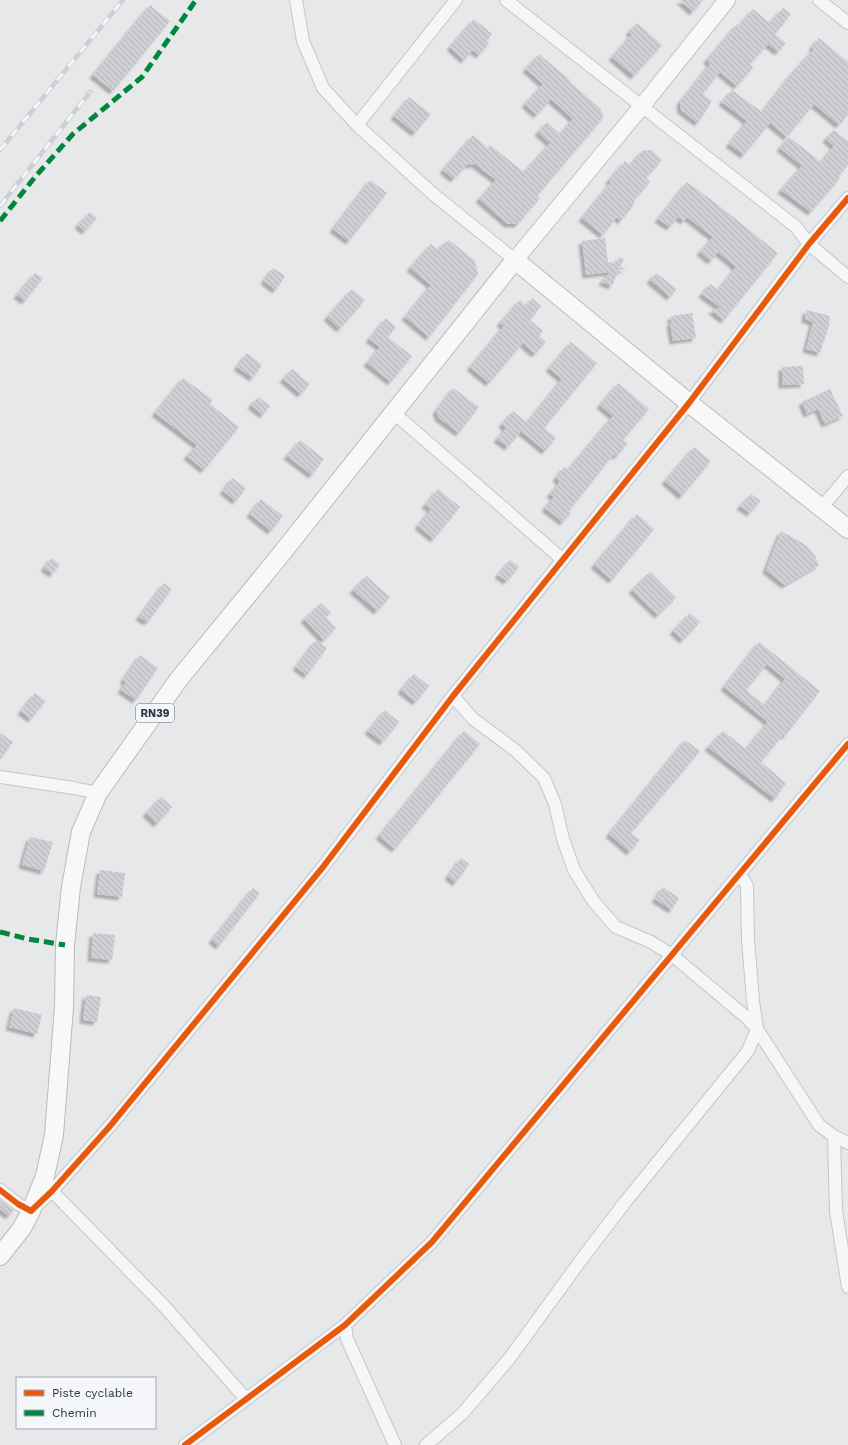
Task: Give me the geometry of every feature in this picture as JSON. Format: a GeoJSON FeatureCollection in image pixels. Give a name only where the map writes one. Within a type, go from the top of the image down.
{"type":"FeatureCollection","features":[{"type":"Feature","properties":{"kind":"highway"},"geometry":{"type":"LineString","coordinates":[[516,260],[689,403],[848,529]]}},
{"type":"Feature","properties":{"kind":"highway","name":"RN39"},"geometry":{"type":"LineString","coordinates":[[0,1256],[22,1228],[31,1211],[45,1176],[54,1135],[64,1007],[65,945],[71,887],[81,832],[98,793],[179,679],[278,558],[516,260]]}},
{"type":"Feature","properties":{"kind":"main road"},"geometry":{"type":"LineString","coordinates":[[516,260],[727,0]]}},
{"type":"Feature","properties":{"kind":"street"},"geometry":{"type":"LineString","coordinates":[[296,0],[303,41],[324,88],[356,125],[433,194],[516,260]]}},
{"type":"Feature","properties":{"kind":"street"},"geometry":{"type":"LineString","coordinates":[[356,125],[456,0]]}},
{"type":"Feature","properties":{"kind":"street"},"geometry":{"type":"LineString","coordinates":[[506,0],[796,227],[809,244],[848,277]]}},
{"type":"Feature","properties":{"kind":"street"},"geometry":{"type":"LineString","coordinates":[[819,0],[848,23]]}},
{"type":"Feature","properties":{"kind":"street"},"geometry":{"type":"LineString","coordinates":[[0,1190],[18,1204],[31,1211],[52,1191],[110,1126],[323,867],[453,696],[689,403],[809,244],[848,198]]}},
{"type":"Feature","properties":{"kind":"street"},"geometry":{"type":"LineString","coordinates":[[394,413],[562,559]]}},
{"type":"Feature","properties":{"kind":"street"},"geometry":{"type":"LineString","coordinates":[[822,507],[848,476]]}},
{"type":"Feature","properties":{"kind":"street"},"geometry":{"type":"LineString","coordinates":[[453,696],[473,719],[515,750],[544,778],[555,804],[563,839],[574,870],[594,902],[616,928],[651,942],[672,955],[757,1029],[819,1125],[834,1136],[848,1142]]}},
{"type":"Feature","properties":{"kind":"street"},"geometry":{"type":"LineString","coordinates":[[185,1445],[345,1325],[432,1242],[847,746]]}},
{"type":"Feature","properties":{"kind":"street"},"geometry":{"type":"LineString","coordinates":[[0,777],[98,793]]}},
{"type":"Feature","properties":{"kind":"street"},"geometry":{"type":"LineString","coordinates":[[426,1445],[462,1414],[509,1359],[581,1260],[622,1207],[748,1051],[757,1029],[753,1001],[749,947],[747,886],[740,874]]}},
{"type":"Feature","properties":{"kind":"street"},"geometry":{"type":"LineString","coordinates":[[834,1136],[836,1211],[848,1287]]}},
{"type":"Feature","properties":{"kind":"street"},"geometry":{"type":"LineString","coordinates":[[52,1191],[164,1306],[246,1399]]}},
{"type":"Feature","properties":{"kind":"street"},"geometry":{"type":"LineString","coordinates":[[345,1325],[347,1339],[395,1445]]}},
{"type":"Feature","properties":{"kind":"building"},"geometry":{"type":"Polygon","coordinates":[[[680,0],[703,0],[693,12],[680,0]]]}},
{"type":"Feature","properties":{"kind":"building"},"geometry":{"type":"Polygon","coordinates":[[[150,5],[170,21],[113,91],[93,75],[150,5]]]}},
{"type":"Feature","properties":{"kind":"building"},"geometry":{"type":"Polygon","coordinates":[[[783,8],[791,14],[775,34],[786,43],[778,52],[768,44],[750,64],[753,68],[737,86],[720,72],[703,94],[712,101],[698,123],[681,110],[680,102],[710,64],[707,60],[737,24],[739,26],[753,9],[770,23],[783,8]]]}},
{"type":"Feature","properties":{"kind":"building"},"geometry":{"type":"Polygon","coordinates":[[[474,19],[492,34],[486,42],[489,44],[479,55],[473,50],[464,60],[450,47],[474,19]]]}},
{"type":"Feature","properties":{"kind":"building"},"geometry":{"type":"Polygon","coordinates":[[[637,23],[662,45],[634,76],[612,57],[632,34],[629,32],[637,23]]]}},
{"type":"Feature","properties":{"kind":"building"},"geometry":{"type":"Polygon","coordinates":[[[819,38],[848,62],[848,115],[839,125],[814,104],[787,137],[770,123],[744,155],[729,144],[747,121],[722,102],[732,90],[762,112],[793,72],[814,49],[812,47],[819,38]]]}},
{"type":"Feature","properties":{"kind":"building"},"geometry":{"type":"Polygon","coordinates":[[[539,54],[601,109],[603,118],[537,196],[540,198],[518,224],[508,224],[479,199],[496,180],[475,164],[467,165],[454,179],[443,170],[473,135],[488,148],[490,145],[524,172],[550,143],[538,132],[547,122],[560,134],[573,119],[551,99],[537,115],[525,104],[543,84],[526,69],[539,54]]]}},
{"type":"Feature","properties":{"kind":"building"},"geometry":{"type":"Polygon","coordinates":[[[409,97],[431,114],[415,133],[394,116],[409,97]]]}},
{"type":"Feature","properties":{"kind":"building"},"geometry":{"type":"Polygon","coordinates":[[[834,130],[848,141],[848,165],[838,177],[840,178],[811,212],[781,190],[802,166],[780,148],[789,137],[821,162],[834,146],[826,139],[834,130]]]}},
{"type":"Feature","properties":{"kind":"building"},"geometry":{"type":"Polygon","coordinates":[[[651,150],[662,160],[646,178],[650,182],[633,202],[635,203],[621,221],[617,217],[603,235],[582,218],[611,182],[609,180],[625,161],[630,165],[642,151],[651,150]]]}},
{"type":"Feature","properties":{"kind":"building"},"geometry":{"type":"Polygon","coordinates":[[[370,180],[387,193],[349,241],[333,229],[370,180]]]}},
{"type":"Feature","properties":{"kind":"building"},"geometry":{"type":"Polygon","coordinates":[[[687,182],[778,253],[724,320],[711,310],[721,308],[702,294],[710,284],[718,290],[736,267],[718,252],[711,261],[700,252],[713,237],[687,217],[684,221],[678,217],[670,227],[658,219],[687,182]]]}},
{"type":"Feature","properties":{"kind":"building"},"geometry":{"type":"Polygon","coordinates":[[[90,212],[97,218],[85,231],[78,225],[90,212]]]}},
{"type":"Feature","properties":{"kind":"building"},"geometry":{"type":"Polygon","coordinates":[[[605,238],[608,262],[615,264],[620,257],[624,259],[620,267],[627,269],[619,270],[612,286],[602,282],[610,272],[586,275],[582,241],[605,238]]]}},
{"type":"Feature","properties":{"kind":"building"},"geometry":{"type":"Polygon","coordinates":[[[449,240],[475,261],[478,274],[429,337],[405,317],[431,285],[410,268],[431,244],[437,249],[449,240]]]}},
{"type":"Feature","properties":{"kind":"building"},"geometry":{"type":"Polygon","coordinates":[[[273,268],[285,276],[276,290],[264,281],[273,268]]]}},
{"type":"Feature","properties":{"kind":"building"},"geometry":{"type":"Polygon","coordinates":[[[35,273],[43,278],[25,301],[17,295],[35,273]]]}},
{"type":"Feature","properties":{"kind":"building"},"geometry":{"type":"Polygon","coordinates":[[[656,273],[677,289],[670,297],[650,280],[656,273]]]}},
{"type":"Feature","properties":{"kind":"building"},"geometry":{"type":"Polygon","coordinates":[[[352,289],[365,300],[340,329],[327,317],[352,289]]]}},
{"type":"Feature","properties":{"kind":"building"},"geometry":{"type":"Polygon","coordinates":[[[532,298],[541,306],[530,320],[543,331],[539,336],[546,342],[535,354],[523,343],[489,383],[470,367],[504,326],[500,323],[520,300],[526,306],[532,298]]]}},
{"type":"Feature","properties":{"kind":"building"},"geometry":{"type":"Polygon","coordinates":[[[806,310],[830,316],[829,326],[820,353],[806,349],[813,322],[805,319],[806,310]]]}},
{"type":"Feature","properties":{"kind":"building"},"geometry":{"type":"Polygon","coordinates":[[[692,313],[696,338],[673,341],[670,323],[672,322],[671,316],[692,313]]]}},
{"type":"Feature","properties":{"kind":"building"},"geometry":{"type":"Polygon","coordinates":[[[386,318],[396,327],[388,337],[412,356],[391,382],[367,363],[380,347],[369,339],[386,318]]]}},
{"type":"Feature","properties":{"kind":"building"},"geometry":{"type":"Polygon","coordinates":[[[571,342],[597,363],[544,428],[556,438],[545,451],[521,431],[508,447],[497,439],[506,428],[502,424],[513,411],[527,423],[562,379],[549,368],[571,342]]]}},
{"type":"Feature","properties":{"kind":"building"},"geometry":{"type":"Polygon","coordinates":[[[247,353],[262,365],[253,378],[237,367],[247,353]]]}},
{"type":"Feature","properties":{"kind":"building"},"geometry":{"type":"Polygon","coordinates":[[[803,366],[804,384],[782,385],[782,367],[803,366]]]}},
{"type":"Feature","properties":{"kind":"building"},"geometry":{"type":"Polygon","coordinates":[[[292,369],[310,384],[301,394],[283,379],[292,369]]]}},
{"type":"Feature","properties":{"kind":"building"},"geometry":{"type":"Polygon","coordinates":[[[183,378],[213,400],[210,404],[239,427],[204,470],[187,456],[197,445],[155,413],[183,378]]]}},
{"type":"Feature","properties":{"kind":"building"},"geometry":{"type":"Polygon","coordinates":[[[618,383],[649,409],[623,440],[628,443],[617,456],[614,454],[569,511],[571,513],[563,522],[545,508],[554,497],[550,494],[560,482],[556,478],[564,467],[568,470],[613,416],[600,405],[618,383]]]}},
{"type":"Feature","properties":{"kind":"building"},"geometry":{"type":"Polygon","coordinates":[[[453,388],[479,407],[459,433],[439,418],[436,411],[453,388]]]}},
{"type":"Feature","properties":{"kind":"building"},"geometry":{"type":"Polygon","coordinates":[[[830,389],[843,416],[825,424],[818,409],[807,414],[802,402],[830,389]]]}},
{"type":"Feature","properties":{"kind":"building"},"geometry":{"type":"Polygon","coordinates":[[[258,397],[270,406],[263,415],[251,405],[258,397]]]}},
{"type":"Feature","properties":{"kind":"building"},"geometry":{"type":"Polygon","coordinates":[[[300,440],[324,459],[312,475],[287,456],[300,440]]]}},
{"type":"Feature","properties":{"kind":"building"},"geometry":{"type":"Polygon","coordinates":[[[694,447],[711,461],[682,496],[665,481],[694,447]]]}},
{"type":"Feature","properties":{"kind":"building"},"geometry":{"type":"Polygon","coordinates":[[[232,478],[246,488],[236,501],[223,491],[232,478]]]}},
{"type":"Feature","properties":{"kind":"building"},"geometry":{"type":"Polygon","coordinates":[[[438,489],[460,507],[434,539],[418,526],[431,509],[425,505],[438,489]]]}},
{"type":"Feature","properties":{"kind":"building"},"geometry":{"type":"Polygon","coordinates":[[[751,494],[761,501],[750,513],[740,506],[751,494]]]}},
{"type":"Feature","properties":{"kind":"building"},"geometry":{"type":"Polygon","coordinates":[[[261,499],[283,516],[271,531],[250,514],[261,499]]]}},
{"type":"Feature","properties":{"kind":"building"},"geometry":{"type":"Polygon","coordinates":[[[637,514],[654,529],[612,580],[594,565],[637,514]]]}},
{"type":"Feature","properties":{"kind":"building"},"geometry":{"type":"Polygon","coordinates":[[[781,531],[806,545],[814,554],[819,565],[785,585],[766,570],[781,531]]]}},
{"type":"Feature","properties":{"kind":"building"},"geometry":{"type":"Polygon","coordinates":[[[51,558],[60,564],[53,574],[44,568],[51,558]]]}},
{"type":"Feature","properties":{"kind":"building"},"geometry":{"type":"Polygon","coordinates":[[[510,560],[519,567],[507,581],[498,575],[510,560]]]}},
{"type":"Feature","properties":{"kind":"building"},"geometry":{"type":"Polygon","coordinates":[[[650,572],[676,598],[658,615],[632,590],[650,572]]]}},
{"type":"Feature","properties":{"kind":"building"},"geometry":{"type":"Polygon","coordinates":[[[366,576],[390,597],[377,611],[353,590],[366,576]]]}},
{"type":"Feature","properties":{"kind":"building"},"geometry":{"type":"Polygon","coordinates":[[[164,583],[172,589],[148,622],[139,617],[164,583]]]}},
{"type":"Feature","properties":{"kind":"building"},"geometry":{"type":"Polygon","coordinates":[[[321,603],[331,613],[326,617],[336,628],[324,640],[304,619],[321,603]]]}},
{"type":"Feature","properties":{"kind":"building"},"geometry":{"type":"Polygon","coordinates":[[[690,613],[700,622],[683,640],[673,631],[690,613]]]}},
{"type":"Feature","properties":{"kind":"building"},"geometry":{"type":"Polygon","coordinates":[[[316,640],[327,648],[307,675],[296,667],[316,640]]]}},
{"type":"Feature","properties":{"kind":"building"},"geometry":{"type":"Polygon","coordinates":[[[759,642],[820,691],[785,736],[783,735],[761,762],[786,783],[775,799],[708,747],[723,731],[746,749],[768,722],[724,687],[759,642]],[[767,664],[746,690],[765,705],[785,679],[767,664]]]}},
{"type":"Feature","properties":{"kind":"building"},"geometry":{"type":"Polygon","coordinates":[[[140,655],[158,668],[136,700],[121,690],[126,682],[123,680],[140,655]]]}},
{"type":"Feature","properties":{"kind":"building"},"geometry":{"type":"Polygon","coordinates":[[[414,674],[429,686],[416,702],[401,690],[414,674]]]}},
{"type":"Feature","properties":{"kind":"building"},"geometry":{"type":"Polygon","coordinates":[[[35,693],[46,701],[31,719],[21,711],[35,693]]]}},
{"type":"Feature","properties":{"kind":"building"},"geometry":{"type":"Polygon","coordinates":[[[385,710],[399,722],[383,742],[368,731],[385,710]]]}},
{"type":"Feature","properties":{"kind":"building"},"geometry":{"type":"Polygon","coordinates":[[[464,731],[480,744],[395,849],[379,836],[464,731]]]}},
{"type":"Feature","properties":{"kind":"building"},"geometry":{"type":"Polygon","coordinates":[[[0,733],[13,742],[0,760],[0,733]]]}},
{"type":"Feature","properties":{"kind":"building"},"geometry":{"type":"Polygon","coordinates":[[[685,740],[700,751],[631,833],[640,840],[630,852],[609,834],[685,740]]]}},
{"type":"Feature","properties":{"kind":"building"},"geometry":{"type":"Polygon","coordinates":[[[161,797],[172,807],[157,824],[146,813],[161,797]]]}},
{"type":"Feature","properties":{"kind":"building"},"geometry":{"type":"Polygon","coordinates":[[[30,837],[53,842],[44,871],[22,865],[30,837]]]}},
{"type":"Feature","properties":{"kind":"building"},"geometry":{"type":"Polygon","coordinates":[[[461,858],[469,864],[456,883],[448,876],[461,858]]]}},
{"type":"Feature","properties":{"kind":"building"},"geometry":{"type":"Polygon","coordinates":[[[100,870],[125,873],[122,897],[97,894],[100,870]]]}},
{"type":"Feature","properties":{"kind":"building"},"geometry":{"type":"Polygon","coordinates":[[[663,887],[679,898],[672,910],[655,899],[663,887]]]}},
{"type":"Feature","properties":{"kind":"building"},"geometry":{"type":"Polygon","coordinates":[[[253,888],[260,893],[219,946],[212,940],[253,888]]]}},
{"type":"Feature","properties":{"kind":"building"},"geometry":{"type":"Polygon","coordinates":[[[93,933],[115,935],[112,960],[91,958],[93,933]]]}},
{"type":"Feature","properties":{"kind":"building"},"geometry":{"type":"Polygon","coordinates":[[[86,995],[101,997],[97,1022],[83,1020],[86,995]]]}},
{"type":"Feature","properties":{"kind":"building"},"geometry":{"type":"Polygon","coordinates":[[[14,1008],[42,1015],[37,1034],[9,1027],[14,1008]]]}},
{"type":"Feature","properties":{"kind":"building"},"geometry":{"type":"Polygon","coordinates":[[[0,1200],[14,1210],[9,1216],[0,1209],[0,1200]]]}},
{"type":"Feature","properties":{"kind":"railway"},"geometry":{"type":"LineString","coordinates":[[0,150],[123,0]]}},
{"type":"Feature","properties":{"kind":"railway"},"geometry":{"type":"LineString","coordinates":[[0,206],[90,92]]}},
{"type":"Feature","properties":{"kind":"marked path"},"geometry":{"type":"LineString","coordinates":[[0,221],[35,177],[73,134],[142,77],[196,0]]}},
{"type":"Feature","properties":{"kind":"marked path"},"geometry":{"type":"LineString","coordinates":[[0,932],[28,939],[65,945]]}},
{"type":"Feature","properties":{"kind":"cycle path"},"geometry":{"type":"LineString","coordinates":[[0,1190],[18,1204],[31,1211],[52,1191],[110,1126],[323,867],[453,696],[689,403],[809,244],[848,198]]}},
{"type":"Feature","properties":{"kind":"cycle path"},"geometry":{"type":"LineString","coordinates":[[185,1445],[345,1325],[432,1242],[848,744]]}}]}
